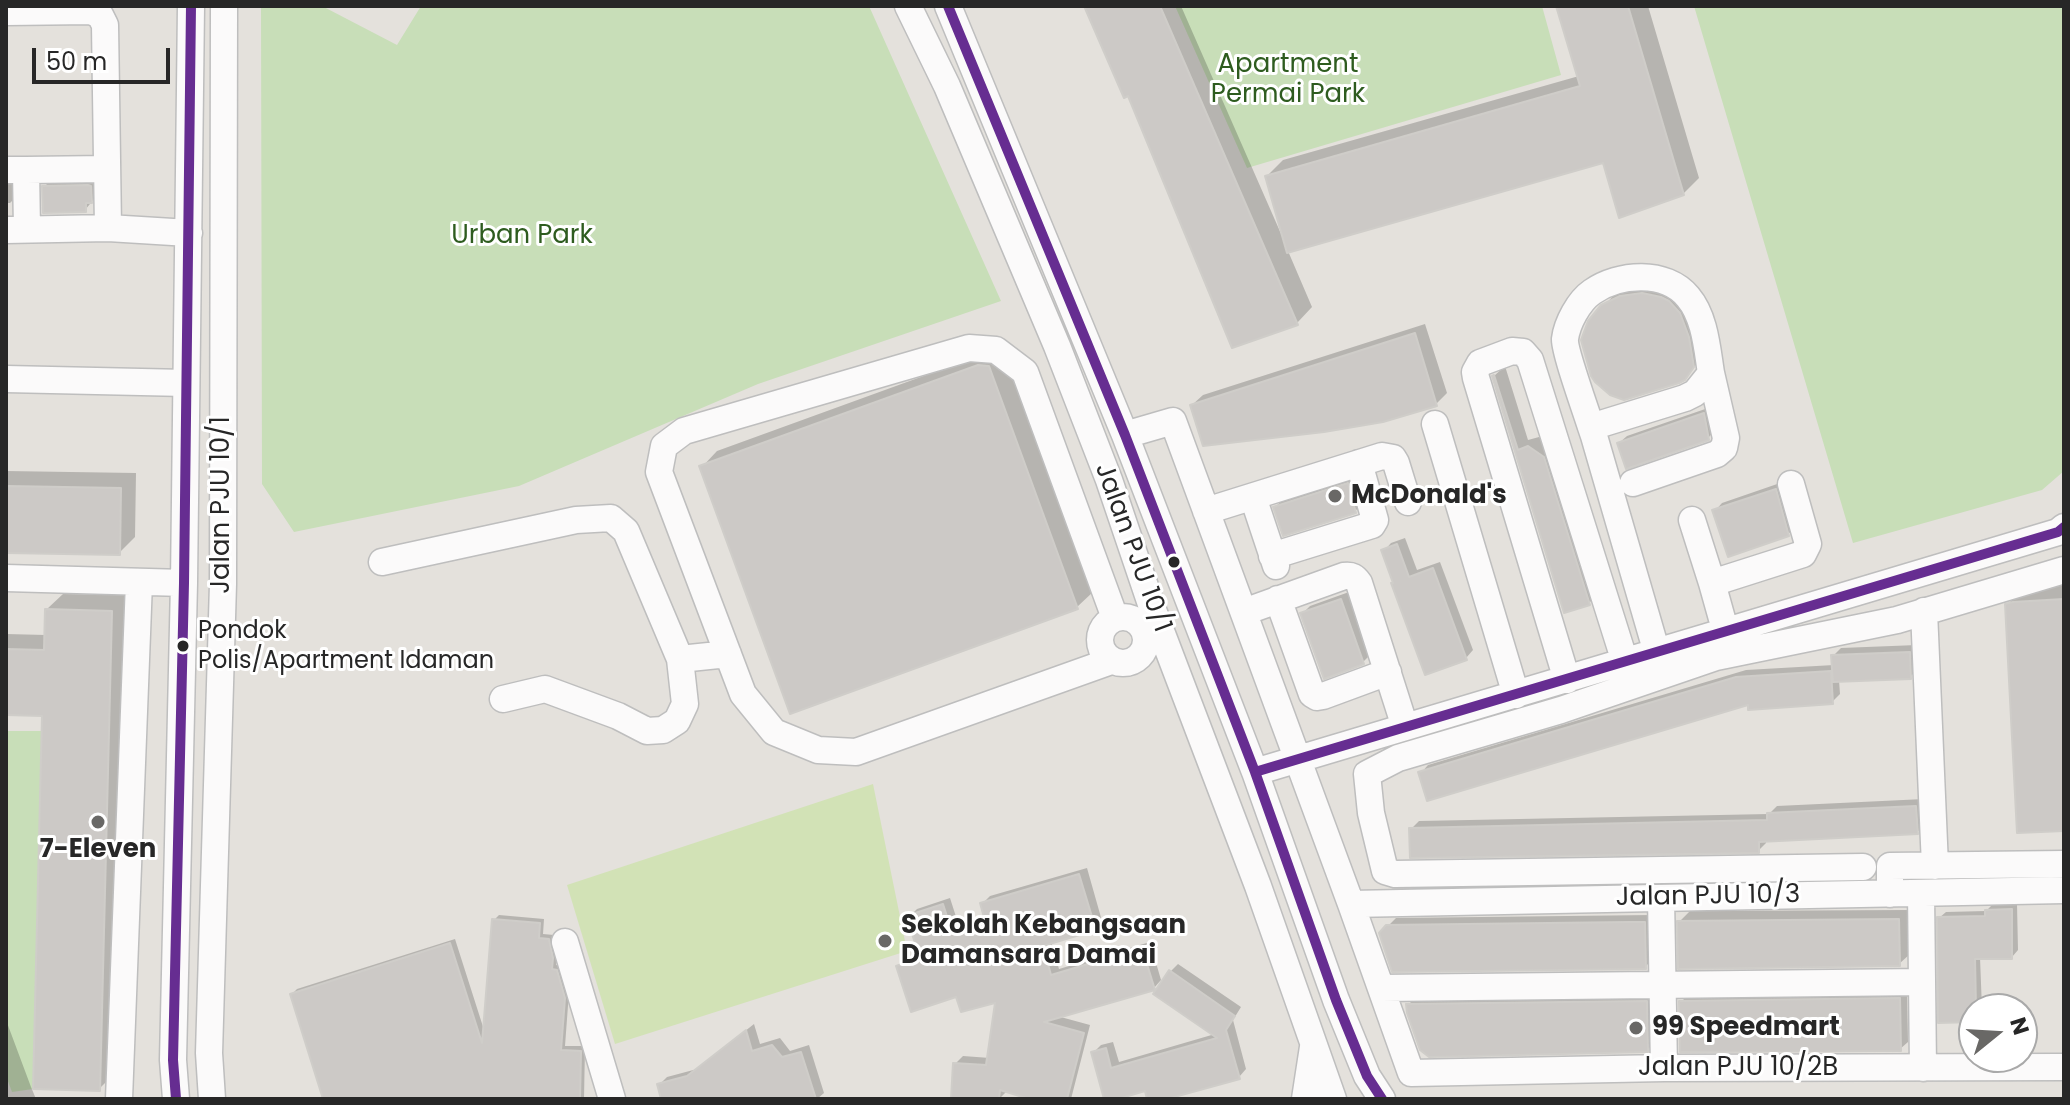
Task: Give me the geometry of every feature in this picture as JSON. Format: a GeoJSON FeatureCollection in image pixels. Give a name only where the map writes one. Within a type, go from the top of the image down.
{"type":"FeatureCollection","features":[{"type":"Feature","properties":{"kind":"street","name":"Jalan PJU 10/1"},"geometry":{"type":"LineString","coordinates":[[176,1099],[173,1060],[184,583],[191,6]]}},
{"type":"Feature","properties":{"kind":"street","name":"Jalan PJU 10/1"},"geometry":{"type":"LineString","coordinates":[[212,1099],[209,1053],[223,584],[224,6]]}},
{"type":"Feature","properties":{"kind":"street","name":"Jalan PJU 10/1"},"geometry":{"type":"LineString","coordinates":[[908,6],[947,86],[1057,346],[1109,480],[1133,615],[1168,648],[1258,886],[1333,1099]]}},
{"type":"Feature","properties":{"kind":"street"},"geometry":{"type":"LineString","coordinates":[[918,6],[947,86]]}},
{"type":"Feature","properties":{"kind":"street","name":"Jalan PJU 10/1"},"geometry":{"type":"LineString","coordinates":[[948,6],[1125,435],[1255,772],[1336,1000],[1367,1076],[1382,1099]]}},
{"type":"Feature","properties":{"kind":"street"},"geometry":{"type":"LineString","coordinates":[[6,12],[91,11],[100,15],[105,25],[108,228]]}},
{"type":"Feature","properties":{"kind":"street"},"geometry":{"type":"LineString","coordinates":[[190,146],[223,239]]}},
{"type":"Feature","properties":{"kind":"street"},"geometry":{"type":"LineString","coordinates":[[107,169],[16,170],[17,230],[108,228],[189,233]]}},
{"type":"Feature","properties":{"kind":"street"},"geometry":{"type":"LineString","coordinates":[[1633,483],[1717,454],[1724,448],[1726,438],[1705,335],[1696,309],[1687,295],[1664,281],[1648,277],[1631,277],[1592,292],[1579,305],[1565,341],[1657,653]]}},
{"type":"Feature","properties":{"kind":"street"},"geometry":{"type":"LineString","coordinates":[[1140,656],[1146,634],[1133,615],[1025,372],[996,350],[969,348],[684,431],[664,446],[659,472],[743,694],[774,732],[818,750],[856,752],[1111,661],[1126,664],[1140,656],[1168,648]]}},
{"type":"Feature","properties":{"kind":"street"},"geometry":{"type":"LineString","coordinates":[[1567,680],[1476,378],[1475,372],[1480,363],[1512,351],[1523,352],[1530,360],[1625,662]]}},
{"type":"Feature","properties":{"kind":"street"},"geometry":{"type":"LineString","coordinates":[[1591,427],[1685,398],[1695,393],[1711,373]]}},
{"type":"Feature","properties":{"kind":"street"},"geometry":{"type":"LineString","coordinates":[[6,379],[186,383]]}},
{"type":"Feature","properties":{"kind":"street"},"geometry":{"type":"LineString","coordinates":[[1125,435],[1173,421],[1382,988],[1922,982]]}},
{"type":"Feature","properties":{"kind":"street"},"geometry":{"type":"LineString","coordinates":[[1435,424],[1516,695]]}},
{"type":"Feature","properties":{"kind":"street"},"geometry":{"type":"LineString","coordinates":[[1206,511],[1382,456],[1393,458],[1396,463],[1408,502]]}},
{"type":"Feature","properties":{"kind":"street"},"geometry":{"type":"LineString","coordinates":[[1253,497],[1274,561],[1372,525],[1375,520],[1359,463]]}},
{"type":"Feature","properties":{"kind":"street"},"geometry":{"type":"LineString","coordinates":[[1712,583],[1803,554],[1808,544],[1791,484]]}},
{"type":"Feature","properties":{"kind":"street"},"geometry":{"type":"LineString","coordinates":[[382,562],[576,520],[611,518],[626,531],[680,659],[685,704],[677,721],[663,730],[647,731],[618,716],[545,689],[503,699]]}},
{"type":"Feature","properties":{"kind":"street"},"geometry":{"type":"LineString","coordinates":[[1692,520],[1726,633]]}},
{"type":"Feature","properties":{"kind":"street"},"geometry":{"type":"LineString","coordinates":[[1255,772],[1726,633],[2058,532],[2064,527]]}},
{"type":"Feature","properties":{"kind":"street"},"geometry":{"type":"LineString","coordinates":[[1863,867],[1395,874],[1385,871],[1371,813],[1367,774],[1398,758],[1561,710],[1716,657],[1897,620],[2064,570]]}},
{"type":"Feature","properties":{"kind":"street"},"geometry":{"type":"LineString","coordinates":[[1244,612],[1344,576],[1356,578],[1405,727]]}},
{"type":"Feature","properties":{"kind":"street"},"geometry":{"type":"LineString","coordinates":[[6,578],[184,583]]}},
{"type":"Feature","properties":{"kind":"street"},"geometry":{"type":"LineString","coordinates":[[119,1099],[139,582]]}},
{"type":"Feature","properties":{"kind":"street"},"geometry":{"type":"LineString","coordinates":[[1278,599],[1312,694],[1323,696],[1388,672]]}},
{"type":"Feature","properties":{"kind":"street"},"geometry":{"type":"LineString","coordinates":[[1924,611],[1935,866]]}},
{"type":"Feature","properties":{"kind":"street"},"geometry":{"type":"LineString","coordinates":[[1111,661],[1101,650],[1099,642],[1103,627],[1133,615]]}},
{"type":"Feature","properties":{"kind":"street"},"geometry":{"type":"LineString","coordinates":[[680,659],[728,654]]}},
{"type":"Feature","properties":{"kind":"street"},"geometry":{"type":"LineString","coordinates":[[176,921],[216,818]]}},
{"type":"Feature","properties":{"kind":"street"},"geometry":{"type":"LineString","coordinates":[[1890,894],[1890,866],[2064,864]]}},
{"type":"Feature","properties":{"kind":"street"},"geometry":{"type":"LineString","coordinates":[[1258,886],[1282,918],[1300,951],[1324,965]]}},
{"type":"Feature","properties":{"kind":"street","name":"Jalan PJU 10/3"},"geometry":{"type":"LineString","coordinates":[[1351,904],[2064,890]]}},
{"type":"Feature","properties":{"kind":"street"},"geometry":{"type":"LineString","coordinates":[[1921,893],[1923,1068]]}},
{"type":"Feature","properties":{"kind":"street"},"geometry":{"type":"LineString","coordinates":[[1661,898],[1664,1068]]}},
{"type":"Feature","properties":{"kind":"street"},"geometry":{"type":"LineString","coordinates":[[565,942],[612,1099]]}},
{"type":"Feature","properties":{"kind":"street","name":"Jalan PJU 10/2B"},"geometry":{"type":"LineString","coordinates":[[1382,988],[1411,1073],[1664,1068],[2064,1067]]}},
{"type":"Feature","properties":{"kind":"street"},"geometry":{"type":"LineString","coordinates":[[1305,1099],[1313,1043]]}},
{"type":"Feature","properties":{"kind":"green space","name":"Urban Park"},"geometry":{"type":"Polygon","coordinates":[[[261,6],[322,6],[397,45],[421,6],[869,6],[1001,301],[758,384],[519,486],[294,532],[262,484],[261,6]]]}},
{"type":"Feature","properties":{"kind":"green space","name":"Apartment Permai Park"},"geometry":{"type":"Polygon","coordinates":[[[1175,6],[1542,6],[1561,75],[1247,168],[1175,6]]]}},
{"type":"Feature","properties":{"kind":"green space"},"geometry":{"type":"Polygon","coordinates":[[[1694,6],[2064,6],[2064,471],[2042,490],[1853,543],[1694,6]]]}},
{"type":"Feature","properties":{"kind":"green space"},"geometry":{"type":"Polygon","coordinates":[[[6,731],[42,731],[33,1089],[12,1092],[6,1076],[6,731]]]}},
{"type":"Feature","properties":{"kind":"green space"},"geometry":{"type":"Polygon","coordinates":[[[873,784],[907,951],[615,1044],[567,885],[873,784]]]}},
{"type":"Feature","properties":{"kind":"building"},"geometry":{"type":"Polygon","coordinates":[[[1084,6],[1160,6],[1298,325],[1232,348],[1128,96],[1124,98],[1084,6]]]}},
{"type":"Feature","properties":{"kind":"building"},"geometry":{"type":"Polygon","coordinates":[[[1556,6],[1628,6],[1684,195],[1619,218],[1603,163],[1287,253],[1265,176],[1580,86],[1556,6]]]}},
{"type":"Feature","properties":{"kind":"building"},"geometry":{"type":"Polygon","coordinates":[[[42,186],[91,186],[92,203],[86,203],[86,212],[43,213],[42,186]]]}},
{"type":"Feature","properties":{"kind":"building"},"geometry":{"type":"Polygon","coordinates":[[[1642,293],[1669,301],[1680,313],[1689,337],[1694,367],[1679,383],[1624,400],[1610,395],[1595,382],[1581,340],[1588,321],[1601,305],[1620,296],[1642,293]]]}},
{"type":"Feature","properties":{"kind":"building"},"geometry":{"type":"Polygon","coordinates":[[[1415,333],[1437,406],[1383,422],[1203,446],[1190,405],[1415,333]]]}},
{"type":"Feature","properties":{"kind":"building"},"geometry":{"type":"Polygon","coordinates":[[[978,365],[989,366],[1078,609],[790,714],[699,466],[978,365]]]}},
{"type":"Feature","properties":{"kind":"building"},"geometry":{"type":"Polygon","coordinates":[[[1494,375],[1518,450],[1528,446],[1544,457],[1590,605],[1564,613],[1494,375]]]}},
{"type":"Feature","properties":{"kind":"building"},"geometry":{"type":"Polygon","coordinates":[[[1704,413],[1709,440],[1626,469],[1617,443],[1704,413]]]}},
{"type":"Feature","properties":{"kind":"building"},"geometry":{"type":"Polygon","coordinates":[[[1348,483],[1356,513],[1283,536],[1273,507],[1348,483]]]}},
{"type":"Feature","properties":{"kind":"building"},"geometry":{"type":"Polygon","coordinates":[[[6,486],[121,488],[120,555],[6,553],[6,486]]]}},
{"type":"Feature","properties":{"kind":"building"},"geometry":{"type":"Polygon","coordinates":[[[1776,489],[1789,536],[1728,557],[1712,510],[1776,489]]]}},
{"type":"Feature","properties":{"kind":"building"},"geometry":{"type":"Polygon","coordinates":[[[1397,544],[1409,577],[1433,568],[1467,660],[1425,675],[1381,550],[1397,544]]]}},
{"type":"Feature","properties":{"kind":"building"},"geometry":{"type":"Polygon","coordinates":[[[1341,599],[1364,664],[1324,679],[1300,613],[1341,599]]]}},
{"type":"Feature","properties":{"kind":"building"},"geometry":{"type":"Polygon","coordinates":[[[2064,599],[2064,831],[2017,833],[2005,604],[2064,599]]]}},
{"type":"Feature","properties":{"kind":"building"},"geometry":{"type":"Polygon","coordinates":[[[45,609],[112,611],[100,1091],[33,1089],[42,716],[6,715],[6,649],[44,650],[45,609]]]}},
{"type":"Feature","properties":{"kind":"building"},"geometry":{"type":"Polygon","coordinates":[[[1910,652],[1911,679],[1833,682],[1831,655],[1910,652]]]}},
{"type":"Feature","properties":{"kind":"building"},"geometry":{"type":"Polygon","coordinates":[[[1831,671],[1833,704],[1748,710],[1748,705],[1427,801],[1418,772],[1736,677],[1831,671]]]}},
{"type":"Feature","properties":{"kind":"building"},"geometry":{"type":"Polygon","coordinates":[[[1916,806],[1918,834],[1759,842],[1759,853],[1410,858],[1409,828],[1767,820],[1767,813],[1916,806]]]}},
{"type":"Feature","properties":{"kind":"building"},"geometry":{"type":"Polygon","coordinates":[[[1079,874],[1096,930],[1043,946],[1051,975],[1142,948],[1155,990],[1044,1022],[1084,1033],[1067,1099],[1029,1099],[1000,1090],[999,1099],[951,1099],[953,1063],[986,1065],[995,1003],[961,1012],[956,997],[911,1012],[896,966],[920,958],[906,916],[943,904],[952,932],[985,921],[980,903],[1079,874]]]}},
{"type":"Feature","properties":{"kind":"building"},"geometry":{"type":"Polygon","coordinates":[[[2012,909],[2012,959],[1975,959],[1976,993],[1958,993],[1958,1022],[1938,1023],[1937,917],[1985,916],[1985,910],[2012,909]]]}},
{"type":"Feature","properties":{"kind":"building"},"geometry":{"type":"Polygon","coordinates":[[[492,919],[540,923],[539,938],[549,939],[552,969],[557,970],[565,998],[561,1050],[581,1051],[580,1099],[323,1099],[290,994],[450,943],[482,1043],[492,919]]]}},
{"type":"Feature","properties":{"kind":"building"},"geometry":{"type":"Polygon","coordinates":[[[1899,919],[1900,966],[1678,969],[1677,921],[1899,919]]]}},
{"type":"Feature","properties":{"kind":"building"},"geometry":{"type":"Polygon","coordinates":[[[1645,922],[1646,969],[1392,972],[1379,933],[1386,925],[1645,922]]]}},
{"type":"Feature","properties":{"kind":"building"},"geometry":{"type":"Polygon","coordinates":[[[1169,970],[1235,1016],[1226,1030],[1240,1079],[1167,1099],[1147,1099],[1145,1091],[1118,1099],[1104,1099],[1091,1052],[1106,1048],[1111,1068],[1217,1038],[1153,994],[1169,970]]]}},
{"type":"Feature","properties":{"kind":"building"},"geometry":{"type":"Polygon","coordinates":[[[1900,998],[1901,1051],[1680,1052],[1679,1001],[1900,998]]]}},
{"type":"Feature","properties":{"kind":"building"},"geometry":{"type":"Polygon","coordinates":[[[1647,1001],[1648,1052],[1429,1057],[1420,1050],[1406,1004],[1647,1001]]]}},
{"type":"Feature","properties":{"kind":"building"},"geometry":{"type":"Polygon","coordinates":[[[746,1030],[752,1051],[772,1045],[782,1057],[801,1052],[816,1099],[661,1099],[657,1084],[687,1076],[746,1030]]]}},
{"type":"Feature","properties":{"kind":"transit line"},"geometry":{"type":"LineString","coordinates":[[176,1099],[173,1060],[184,583],[191,6]]}},
{"type":"Feature","properties":{"kind":"transit line"},"geometry":{"type":"LineString","coordinates":[[948,6],[1125,435],[1255,772],[1336,1000],[1367,1076],[1382,1099]]}},
{"type":"Feature","properties":{"kind":"transit line"},"geometry":{"type":"LineString","coordinates":[[1255,772],[2058,532],[2064,527]]}},
{"type":"Feature","properties":{"kind":"place","name":"McDonald's"},"geometry":{"type":"Point","coordinates":[1335,496]}},
{"type":"Feature","properties":{"kind":"place","name":"Pondok Polis/Apartment Idaman"},"geometry":{"type":"Point","coordinates":[183,646]}},
{"type":"Feature","properties":{"kind":"place","name":"7-Eleven"},"geometry":{"type":"Point","coordinates":[98,822]}},
{"type":"Feature","properties":{"kind":"place","name":"Sekolah Kebangsaan Damansara Damai"},"geometry":{"type":"Point","coordinates":[885,941]}},
{"type":"Feature","properties":{"kind":"place","name":"99 Speedmart"},"geometry":{"type":"Point","coordinates":[1636,1028]}}]}
